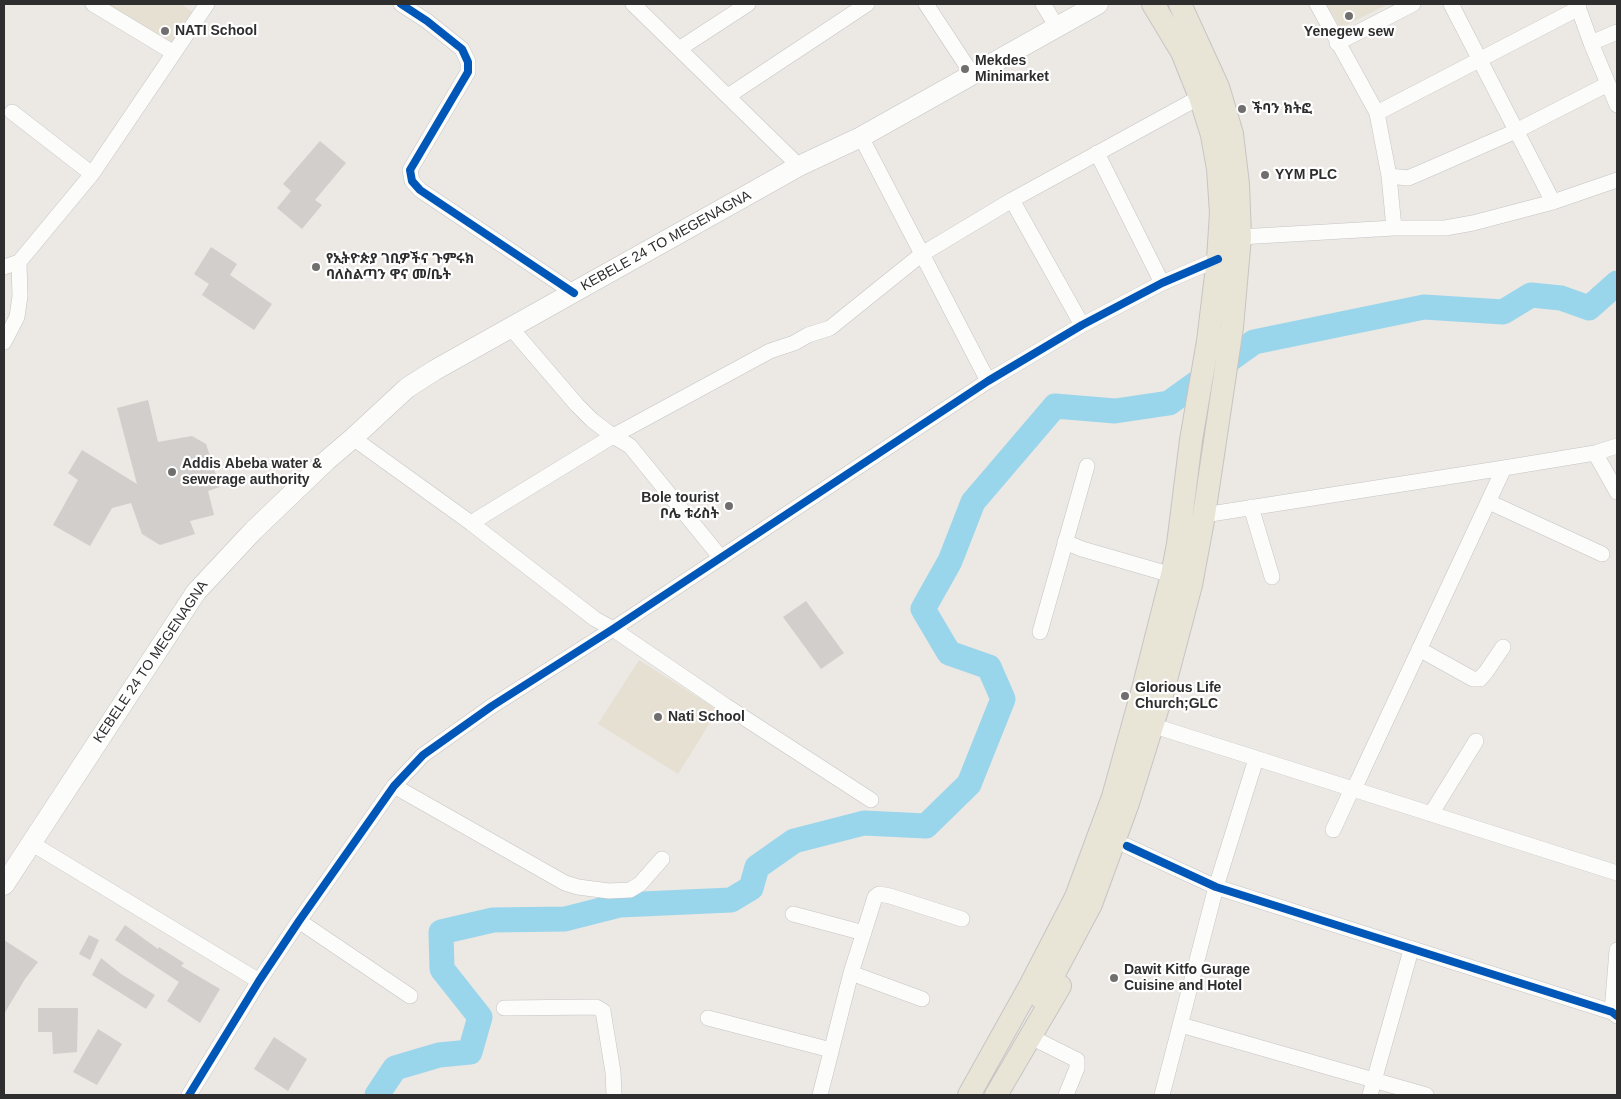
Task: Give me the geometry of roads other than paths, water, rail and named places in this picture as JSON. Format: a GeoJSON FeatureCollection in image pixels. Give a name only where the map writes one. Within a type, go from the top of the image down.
{"type":"FeatureCollection","features":[{"type":"Feature","properties":{"kind":"main road","name":"KEBELE 24 TO MEGENAGNA"},"geometry":{"type":"LineString","coordinates":[[4,885],[196,592],[253,531],[326,461],[354,438],[407,388],[435,370],[799,166],[861,136],[1098,4]]}},
{"type":"Feature","properties":{"kind":"main road"},"geometry":{"type":"LineString","coordinates":[[952,1095],[1027,964],[1065,889],[1092,824],[1122,722],[1153,690],[1184,505],[1191,440],[1208,341],[1218,259],[1221,212],[1218,169],[1212,135],[1200,97],[1182,52],[1153,4]]}},
{"type":"Feature","properties":{"kind":"main road"},"geometry":{"type":"LineString","coordinates":[[986,1095],[1075,936],[1113,797],[1190,585],[1204,514],[1232,327],[1240,237],[1238,184],[1232,134],[1218,87],[1180,4]]}},
{"type":"Feature","properties":{"kind":"main road"},"geometry":{"type":"LineString","coordinates":[[1199,394],[1222,396]]}},
{"type":"Feature","properties":{"kind":"main road"},"geometry":{"type":"LineString","coordinates":[[996,1095],[1032,1037],[1097,918],[1127,846],[1164,729],[1165,707],[1153,690]]}},
{"type":"Feature","properties":{"kind":"main road"},"geometry":{"type":"LineString","coordinates":[[969,1095],[1027,991],[1084,901]]}},
{"type":"Feature","properties":{"kind":"street"},"geometry":{"type":"LineString","coordinates":[[93,4],[174,53]]}},
{"type":"Feature","properties":{"kind":"street"},"geometry":{"type":"LineString","coordinates":[[4,267],[19,262],[92,174],[207,4]]}},
{"type":"Feature","properties":{"kind":"street"},"geometry":{"type":"LineString","coordinates":[[401,4],[427,21],[462,49],[468,62],[468,72],[410,170],[412,181],[420,190],[574,293]]}},
{"type":"Feature","properties":{"kind":"street"},"geometry":{"type":"LineString","coordinates":[[634,4],[799,166]]}},
{"type":"Feature","properties":{"kind":"street"},"geometry":{"type":"LineString","coordinates":[[679,49],[748,4]]}},
{"type":"Feature","properties":{"kind":"street"},"geometry":{"type":"LineString","coordinates":[[728,96],[867,4]]}},
{"type":"Feature","properties":{"kind":"street"},"geometry":{"type":"LineString","coordinates":[[926,4],[972,74]]}},
{"type":"Feature","properties":{"kind":"street"},"geometry":{"type":"LineString","coordinates":[[1043,4],[1057,27]]}},
{"type":"Feature","properties":{"kind":"street"},"geometry":{"type":"LineString","coordinates":[[1317,4],[1377,113],[1389,176],[1394,228]]}},
{"type":"Feature","properties":{"kind":"street"},"geometry":{"type":"LineString","coordinates":[[1338,43],[1412,4]]}},
{"type":"Feature","properties":{"kind":"street"},"geometry":{"type":"LineString","coordinates":[[1451,4],[1553,202]]}},
{"type":"Feature","properties":{"kind":"street"},"geometry":{"type":"LineString","coordinates":[[1377,113],[1578,6],[1617,105]]}},
{"type":"Feature","properties":{"kind":"street"},"geometry":{"type":"LineString","coordinates":[[1591,43],[1617,32]]}},
{"type":"Feature","properties":{"kind":"street"},"geometry":{"type":"LineString","coordinates":[[1389,176],[1408,178],[1516,131],[1608,84]]}},
{"type":"Feature","properties":{"kind":"street"},"geometry":{"type":"LineString","coordinates":[[471,523],[613,436],[770,351],[830,328],[922,254],[1012,200],[1200,97]]}},
{"type":"Feature","properties":{"kind":"street"},"geometry":{"type":"LineString","coordinates":[[12,112],[92,174]]}},
{"type":"Feature","properties":{"kind":"street"},"geometry":{"type":"LineString","coordinates":[[861,136],[988,381]]}},
{"type":"Feature","properties":{"kind":"street"},"geometry":{"type":"LineString","coordinates":[[1097,153],[1162,283]]}},
{"type":"Feature","properties":{"kind":"street"},"geometry":{"type":"LineString","coordinates":[[1240,237],[1394,228],[1445,228],[1473,223],[1553,202],[1617,180]]}},
{"type":"Feature","properties":{"kind":"street"},"geometry":{"type":"LineString","coordinates":[[1012,200],[1082,325]]}},
{"type":"Feature","properties":{"kind":"street"},"geometry":{"type":"LineString","coordinates":[[190,1095],[259,981],[299,921],[394,786],[423,755],[492,706],[614,629],[988,381],[1082,325],[1162,283],[1218,259]]}},
{"type":"Feature","properties":{"kind":"street"},"geometry":{"type":"LineString","coordinates":[[4,342],[17,317],[20,296],[19,262]]}},
{"type":"Feature","properties":{"kind":"street"},"geometry":{"type":"LineString","coordinates":[[511,328],[577,406],[613,436],[630,446],[721,558]]}},
{"type":"Feature","properties":{"kind":"street"},"geometry":{"type":"LineString","coordinates":[[354,438],[471,523],[596,619],[614,629],[726,706],[871,800]]}},
{"type":"Feature","properties":{"kind":"street"},"geometry":{"type":"LineString","coordinates":[[1204,514],[1504,468],[1595,453],[1617,446]]}},
{"type":"Feature","properties":{"kind":"street"},"geometry":{"type":"LineString","coordinates":[[1595,453],[1617,492]]}},
{"type":"Feature","properties":{"kind":"street"},"geometry":{"type":"LineString","coordinates":[[1040,632],[1087,466]]}},
{"type":"Feature","properties":{"kind":"street"},"geometry":{"type":"LineString","coordinates":[[1333,830],[1504,468]]}},
{"type":"Feature","properties":{"kind":"street"},"geometry":{"type":"LineString","coordinates":[[1489,502],[1602,554]]}},
{"type":"Feature","properties":{"kind":"street"},"geometry":{"type":"LineString","coordinates":[[1251,508],[1272,577]]}},
{"type":"Feature","properties":{"kind":"street"},"geometry":{"type":"LineString","coordinates":[[1066,542],[1082,549],[1172,575]]}},
{"type":"Feature","properties":{"kind":"street"},"geometry":{"type":"LineString","coordinates":[[1420,649],[1473,679],[1480,679],[1503,647]]}},
{"type":"Feature","properties":{"kind":"street"},"geometry":{"type":"LineString","coordinates":[[1164,729],[1617,873]]}},
{"type":"Feature","properties":{"kind":"street"},"geometry":{"type":"LineString","coordinates":[[1432,814],[1476,741]]}},
{"type":"Feature","properties":{"kind":"street"},"geometry":{"type":"LineString","coordinates":[[1162,1095],[1216,887],[1256,759]]}},
{"type":"Feature","properties":{"kind":"street"},"geometry":{"type":"LineString","coordinates":[[394,786],[566,883],[609,892],[630,890],[640,884],[662,859]]}},
{"type":"Feature","properties":{"kind":"street"},"geometry":{"type":"LineString","coordinates":[[31,843],[259,981]]}},
{"type":"Feature","properties":{"kind":"street"},"geometry":{"type":"LineString","coordinates":[[1127,846],[1216,887],[1615,1014],[1617,950]]}},
{"type":"Feature","properties":{"kind":"street"},"geometry":{"type":"LineString","coordinates":[[820,1095],[852,973],[875,897],[879,894],[962,919]]}},
{"type":"Feature","properties":{"kind":"street"},"geometry":{"type":"LineString","coordinates":[[793,914],[864,933]]}},
{"type":"Feature","properties":{"kind":"street"},"geometry":{"type":"LineString","coordinates":[[299,921],[410,996]]}},
{"type":"Feature","properties":{"kind":"street"},"geometry":{"type":"LineString","coordinates":[[1370,1095],[1411,950]]}},
{"type":"Feature","properties":{"kind":"street"},"geometry":{"type":"LineString","coordinates":[[852,973],[922,999]]}},
{"type":"Feature","properties":{"kind":"street"},"geometry":{"type":"LineString","coordinates":[[504,1008],[596,1007],[603,1011],[613,1072],[614,1095]]}},
{"type":"Feature","properties":{"kind":"street"},"geometry":{"type":"LineString","coordinates":[[708,1018],[831,1050]]}},
{"type":"Feature","properties":{"kind":"street"},"geometry":{"type":"LineString","coordinates":[[1181,1025],[1426,1095]]}},
{"type":"Feature","properties":{"kind":"street"},"geometry":{"type":"LineString","coordinates":[[1032,1037],[1077,1060],[1077,1068],[1066,1095]]}},
{"type":"Feature","properties":{"kind":"waterway"},"geometry":{"type":"LineString","coordinates":[[377,1095],[395,1068],[439,1055],[470,1052],[480,1017],[442,969],[441,932],[493,920],[565,919],[620,905],[731,900],[751,888],[757,867],[794,841],[864,823],[926,826],[969,784],[1003,699],[989,667],[949,653],[923,609],[950,561],[973,502],[1055,406],[1115,411],[1169,403],[1254,342],[1424,307],[1503,312],[1531,295],[1561,298],[1589,308],[1617,283]]}},
{"type":"Feature","properties":{"kind":"place","name":"Yenegew sew"},"geometry":{"type":"Point","coordinates":[1349,16]}},
{"type":"Feature","properties":{"kind":"place","name":"NATI School"},"geometry":{"type":"Point","coordinates":[165,31]}},
{"type":"Feature","properties":{"kind":"place","name":"Mekdes Minimarket"},"geometry":{"type":"Point","coordinates":[965,69]}},
{"type":"Feature","properties":{"kind":"place","name":"ችባን ክትፎ"},"geometry":{"type":"Point","coordinates":[1242,109]}},
{"type":"Feature","properties":{"kind":"place","name":"YYM PLC"},"geometry":{"type":"Point","coordinates":[1265,175]}},
{"type":"Feature","properties":{"kind":"place","name":"የኢትዮጵያ ገቢዎችና ጉምሩክ ባለስልጣን ዋና መ/ቤት"},"geometry":{"type":"Point","coordinates":[316,267]}},
{"type":"Feature","properties":{"kind":"place","name":"Addis Abeba water & sewerage authority"},"geometry":{"type":"Point","coordinates":[172,472]}},
{"type":"Feature","properties":{"kind":"place","name":"Bole tourist ቦሌ ቱሪስት"},"geometry":{"type":"Point","coordinates":[729,506]}},
{"type":"Feature","properties":{"kind":"place","name":"Glorious Life Church;GLC"},"geometry":{"type":"Point","coordinates":[1125,696]}},
{"type":"Feature","properties":{"kind":"place","name":"Nati School"},"geometry":{"type":"Point","coordinates":[658,717]}},
{"type":"Feature","properties":{"kind":"place","name":"Dawit Kitfo Gurage Cuisine and Hotel"},"geometry":{"type":"Point","coordinates":[1114,978]}}]}
